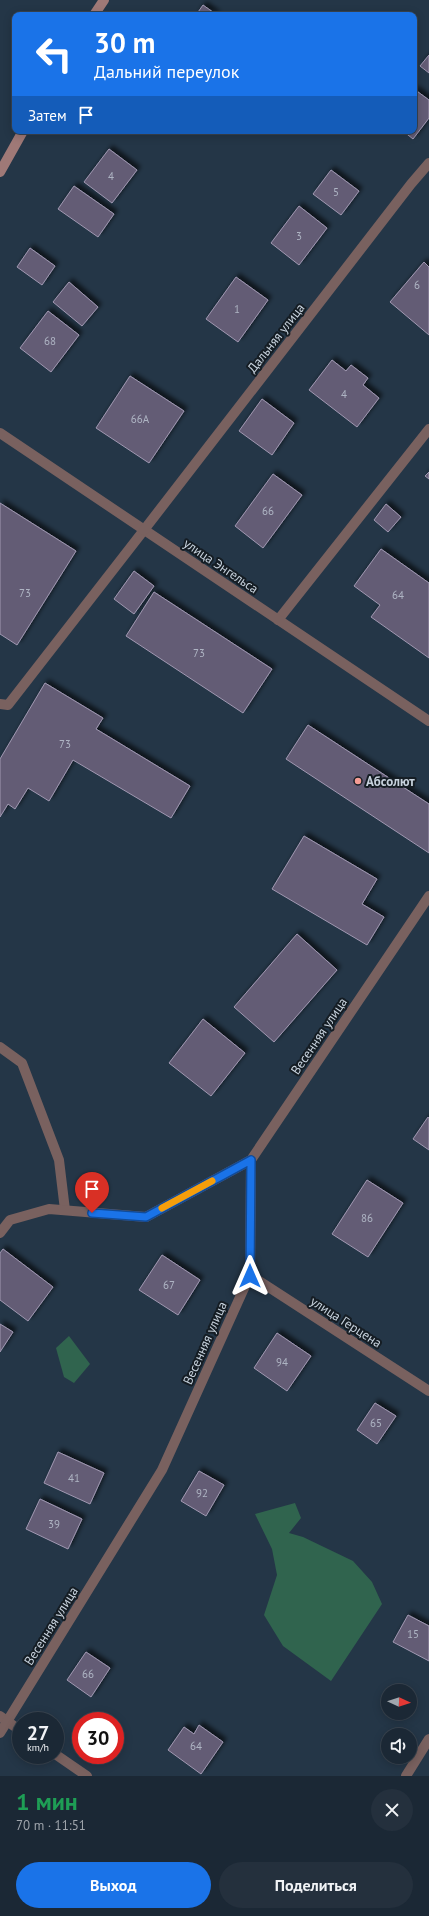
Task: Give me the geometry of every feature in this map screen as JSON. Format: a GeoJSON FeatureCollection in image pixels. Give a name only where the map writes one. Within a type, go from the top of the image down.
{"type":"FeatureCollection","features":[{"type":"Feature","properties":{"kind":"main road"},"geometry":{"type":"LineString","coordinates":[[96,12],[104,0]]}},
{"type":"Feature","properties":{"kind":"main road"},"geometry":{"type":"LineString","coordinates":[[0,172],[21,134]]}},
{"type":"Feature","properties":{"kind":"street","name":"Дальняя улица"},"geometry":{"type":"LineString","coordinates":[[0,704],[8,705],[406,191],[429,164]]}},
{"type":"Feature","properties":{"kind":"street"},"geometry":{"type":"LineString","coordinates":[[278,620],[429,429]]}},
{"type":"Feature","properties":{"kind":"street","name":"улица Энгельса"},"geometry":{"type":"LineString","coordinates":[[0,433],[429,721]]}},
{"type":"Feature","properties":{"kind":"street","name":"Весенняя улица"},"geometry":{"type":"LineString","coordinates":[[0,1733],[4,1719],[162,1470],[250,1276],[251,1160],[429,896]]}},
{"type":"Feature","properties":{"kind":"street"},"geometry":{"type":"LineString","coordinates":[[0,1047],[22,1063],[59,1160],[64,1210]]}},
{"type":"Feature","properties":{"kind":"street"},"geometry":{"type":"LineString","coordinates":[[0,1233],[10,1220],[49,1209],[146,1217],[251,1160]]}},
{"type":"Feature","properties":{"kind":"street","name":"улица Герцена"},"geometry":{"type":"LineString","coordinates":[[250,1276],[429,1391]]}},
{"type":"Feature","properties":{"kind":"street"},"geometry":{"type":"LineString","coordinates":[[406,1776],[429,1739]]}},
{"type":"Feature","properties":{"kind":"street"},"geometry":{"type":"LineString","coordinates":[[64,1760],[87,1776]]}},
{"type":"Feature","properties":{"kind":"green space"},"geometry":{"type":"Polygon","coordinates":[[[69,1336],[90,1364],[74,1383],[64,1377],[56,1348],[69,1336]]]}},
{"type":"Feature","properties":{"kind":"green space"},"geometry":{"type":"Polygon","coordinates":[[[295,1503],[301,1518],[289,1533],[303,1537],[353,1561],[372,1582],[382,1604],[331,1681],[283,1646],[264,1615],[277,1575],[272,1549],[255,1514],[295,1503]]]}},
{"type":"Feature","properties":{"kind":"building"},"geometry":{"type":"Polygon","coordinates":[[[203,5],[213,12],[198,12],[203,5]]]}},
{"type":"Feature","properties":{"kind":"building"},"geometry":{"type":"Polygon","coordinates":[[[429,55],[429,73],[420,66],[429,55]]]}},
{"type":"Feature","properties":{"kind":"building"},"geometry":{"type":"Polygon","coordinates":[[[417,91],[429,100],[429,118],[417,134],[417,91]]]}},
{"type":"Feature","properties":{"kind":"building"},"geometry":{"type":"Polygon","coordinates":[[[407,134],[417,134],[413,139],[407,134]]]}},
{"type":"Feature","properties":{"kind":"building"},"geometry":{"type":"Polygon","coordinates":[[[109,149],[137,170],[112,203],[84,182],[109,149]]]}},
{"type":"Feature","properties":{"kind":"building"},"geometry":{"type":"Polygon","coordinates":[[[331,170],[359,191],[341,215],[313,194],[331,170]]]}},
{"type":"Feature","properties":{"kind":"building"},"geometry":{"type":"Polygon","coordinates":[[[74,186],[114,214],[98,237],[58,209],[74,186]]]}},
{"type":"Feature","properties":{"kind":"building"},"geometry":{"type":"Polygon","coordinates":[[[299,206],[327,228],[299,265],[271,243],[299,206]]]}},
{"type":"Feature","properties":{"kind":"building"},"geometry":{"type":"Polygon","coordinates":[[[30,248],[55,266],[42,285],[17,267],[30,248]]]}},
{"type":"Feature","properties":{"kind":"building"},"geometry":{"type":"Polygon","coordinates":[[[424,262],[429,267],[429,335],[390,302],[424,262]]]}},
{"type":"Feature","properties":{"kind":"building"},"geometry":{"type":"Polygon","coordinates":[[[236,277],[268,300],[238,342],[206,319],[236,277]]]}},
{"type":"Feature","properties":{"kind":"building"},"geometry":{"type":"Polygon","coordinates":[[[69,282],[98,307],[82,326],[53,302],[69,282]]]}},
{"type":"Feature","properties":{"kind":"building"},"geometry":{"type":"Polygon","coordinates":[[[48,311],[79,335],[51,372],[20,348],[48,311]]]}},
{"type":"Feature","properties":{"kind":"building"},"geometry":{"type":"Polygon","coordinates":[[[332,360],[346,371],[351,365],[368,378],[363,385],[379,398],[357,427],[309,390],[332,360]]]}},
{"type":"Feature","properties":{"kind":"building"},"geometry":{"type":"Polygon","coordinates":[[[130,376],[184,411],[149,463],[96,428],[130,376]]]}},
{"type":"Feature","properties":{"kind":"building"},"geometry":{"type":"Polygon","coordinates":[[[262,399],[294,423],[272,455],[239,431],[262,399]]]}},
{"type":"Feature","properties":{"kind":"building"},"geometry":{"type":"Polygon","coordinates":[[[429,472],[429,479],[425,476],[429,472]]]}},
{"type":"Feature","properties":{"kind":"building"},"geometry":{"type":"Polygon","coordinates":[[[273,474],[302,495],[263,548],[235,526],[273,474]]]}},
{"type":"Feature","properties":{"kind":"building"},"geometry":{"type":"Polygon","coordinates":[[[0,503],[76,551],[17,645],[0,634],[0,503]]]}},
{"type":"Feature","properties":{"kind":"building"},"geometry":{"type":"Polygon","coordinates":[[[386,504],[401,517],[388,532],[374,520],[386,504]]]}},
{"type":"Feature","properties":{"kind":"building"},"geometry":{"type":"Polygon","coordinates":[[[381,549],[429,583],[429,658],[371,617],[380,605],[354,586],[381,549]]]}},
{"type":"Feature","properties":{"kind":"building"},"geometry":{"type":"Polygon","coordinates":[[[134,571],[154,586],[134,614],[114,599],[134,571]]]}},
{"type":"Feature","properties":{"kind":"building"},"geometry":{"type":"Polygon","coordinates":[[[154,592],[272,669],[243,713],[126,636],[154,592]]]}},
{"type":"Feature","properties":{"kind":"building"},"geometry":{"type":"Polygon","coordinates":[[[45,683],[103,718],[96,729],[190,786],[171,818],[73,760],[49,801],[28,788],[15,809],[8,804],[0,817],[0,759],[45,683]]]}},
{"type":"Feature","properties":{"kind":"building","name":"Абсолют"},"geometry":{"type":"Polygon","coordinates":[[[308,725],[429,804],[429,853],[286,759],[308,725]]]}},
{"type":"Feature","properties":{"kind":"building"},"geometry":{"type":"Polygon","coordinates":[[[304,836],[377,879],[362,904],[384,917],[367,945],[272,889],[304,836]]]}},
{"type":"Feature","properties":{"kind":"building"},"geometry":{"type":"Polygon","coordinates":[[[297,934],[337,970],[274,1042],[234,1007],[297,934]]]}},
{"type":"Feature","properties":{"kind":"building"},"geometry":{"type":"Polygon","coordinates":[[[203,1019],[245,1053],[211,1096],[169,1063],[203,1019]]]}},
{"type":"Feature","properties":{"kind":"building"},"geometry":{"type":"Polygon","coordinates":[[[428,1117],[429,1118],[429,1150],[413,1139],[428,1117]]]}},
{"type":"Feature","properties":{"kind":"building"},"geometry":{"type":"Polygon","coordinates":[[[367,1180],[403,1203],[368,1257],[332,1234],[367,1180]]]}},
{"type":"Feature","properties":{"kind":"building"},"geometry":{"type":"Polygon","coordinates":[[[3,1249],[53,1287],[28,1321],[0,1300],[0,1253],[3,1249]]]}},
{"type":"Feature","properties":{"kind":"building"},"geometry":{"type":"Polygon","coordinates":[[[162,1255],[200,1280],[178,1315],[139,1290],[162,1255]]]}},
{"type":"Feature","properties":{"kind":"building"},"geometry":{"type":"Polygon","coordinates":[[[0,1324],[13,1332],[0,1352],[0,1324]]]}},
{"type":"Feature","properties":{"kind":"building"},"geometry":{"type":"Polygon","coordinates":[[[277,1333],[311,1356],[287,1391],[254,1368],[277,1333]]]}},
{"type":"Feature","properties":{"kind":"building"},"geometry":{"type":"Polygon","coordinates":[[[375,1403],[396,1416],[377,1444],[357,1430],[375,1403]]]}},
{"type":"Feature","properties":{"kind":"building"},"geometry":{"type":"Polygon","coordinates":[[[58,1452],[104,1473],[90,1504],[44,1483],[58,1452]]]}},
{"type":"Feature","properties":{"kind":"building"},"geometry":{"type":"Polygon","coordinates":[[[199,1471],[224,1485],[206,1516],[181,1501],[199,1471]]]}},
{"type":"Feature","properties":{"kind":"building"},"geometry":{"type":"Polygon","coordinates":[[[40,1499],[82,1519],[68,1549],[26,1529],[40,1499]]]}},
{"type":"Feature","properties":{"kind":"building"},"geometry":{"type":"Polygon","coordinates":[[[408,1615],[429,1626],[429,1661],[393,1642],[408,1615]]]}},
{"type":"Feature","properties":{"kind":"building"},"geometry":{"type":"Polygon","coordinates":[[[86,1652],[110,1668],[91,1697],[67,1680],[86,1652]]]}},
{"type":"Feature","properties":{"kind":"building"},"geometry":{"type":"Polygon","coordinates":[[[199,1725],[223,1742],[201,1774],[168,1750],[184,1727],[194,1734],[199,1725]]]}},
{"type":"Feature","properties":{"kind":"slow traffic"},"geometry":{"type":"LineString","coordinates":[[162,1208],[212,1181]]}},
{"type":"Feature","properties":{"kind":"place","name":"Абсолют"},"geometry":{"type":"Point","coordinates":[358,781]}},
{"type":"Feature","properties":{"kind":"route"},"geometry":{"type":"LineString","coordinates":[[92,1213],[146,1217],[251,1160],[250,1276]]}}]}
